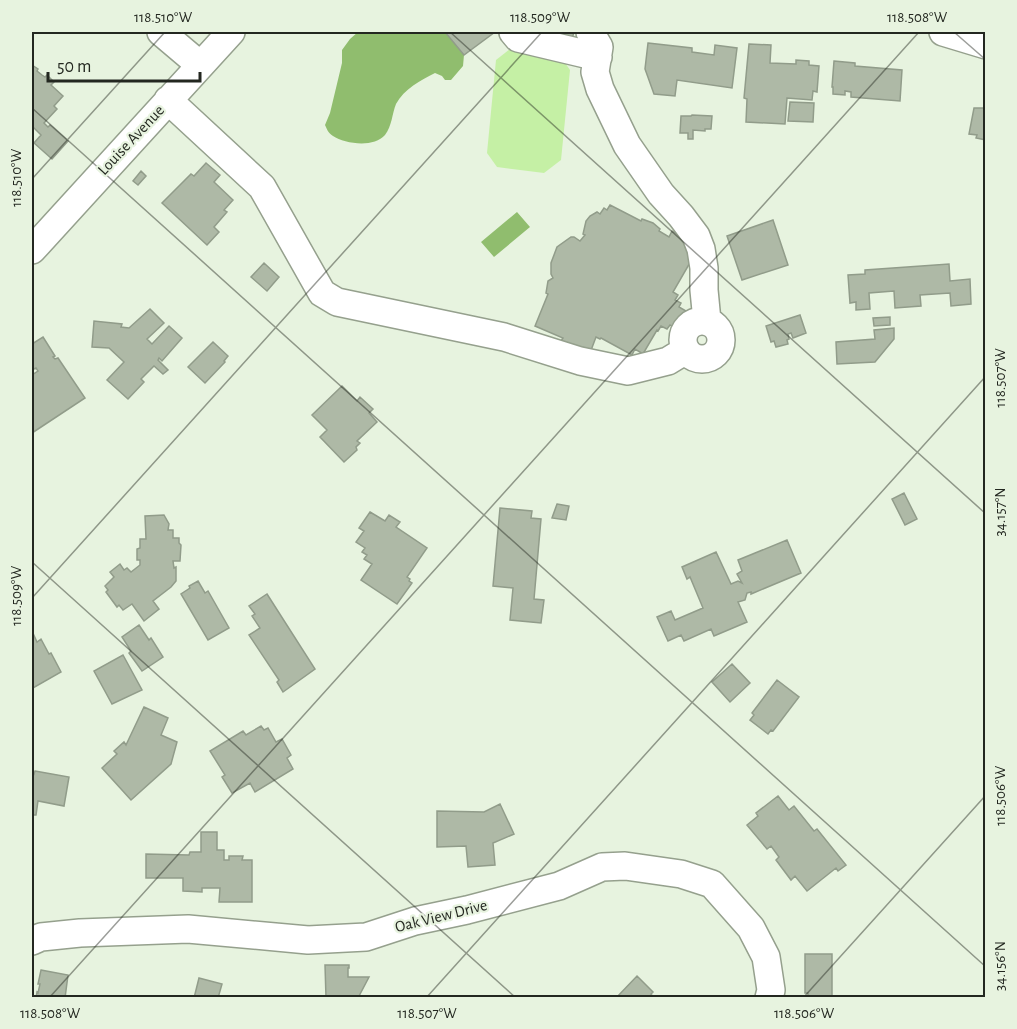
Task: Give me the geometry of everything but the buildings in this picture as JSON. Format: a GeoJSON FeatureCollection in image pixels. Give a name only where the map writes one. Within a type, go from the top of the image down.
{"type":"FeatureCollection","features":[{"type":"Feature","properties":{"kind":"street"},"geometry":{"type":"LineString","coordinates":[[161,32],[200,65]]}},
{"type":"Feature","properties":{"kind":"street","name":"Louise Avenue"},"geometry":{"type":"LineString","coordinates":[[32,250],[231,32]]}},
{"type":"Feature","properties":{"kind":"street"},"geometry":{"type":"LineString","coordinates":[[513,32],[518,38],[598,57]]}},
{"type":"Feature","properties":{"kind":"street"},"geometry":{"type":"LineString","coordinates":[[168,100],[262,187],[322,293],[337,302],[504,337],[580,361],[628,371],[668,361],[686,350],[683,338],[688,326],[694,322],[707,321],[704,268],[696,236],[661,194],[627,145],[600,89],[595,72],[599,47],[590,32]]}},
{"type":"Feature","properties":{"kind":"street"},"geometry":{"type":"LineString","coordinates":[[943,32],[986,45]]}},
{"type":"Feature","properties":{"kind":"street","name":"Oak View Drive"},"geometry":{"type":"LineString","coordinates":[[32,941],[80,933],[188,929],[308,940],[366,937],[415,921],[559,886],[602,867],[625,866],[681,874],[712,884],[751,928],[766,957],[771,990],[769,998]]}},
{"type":"Feature","properties":{"kind":"shaded area"},"geometry":{"type":"Polygon","coordinates":[[[358,32],[445,32],[464,55],[463,66],[451,80],[445,80],[435,73],[408,89],[396,104],[391,124],[385,135],[374,142],[367,143],[352,143],[338,139],[330,134],[325,125],[342,63],[342,50],[358,32]]]}},
{"type":"Feature","properties":{"kind":"shaded area"},"geometry":{"type":"Polygon","coordinates":[[[510,49],[559,54],[570,70],[561,160],[544,173],[497,167],[487,153],[496,60],[510,49]]]}},
{"type":"Feature","properties":{"kind":"shaded area"},"geometry":{"type":"Polygon","coordinates":[[[517,212],[530,227],[494,257],[481,242],[517,212]]]}}]}
